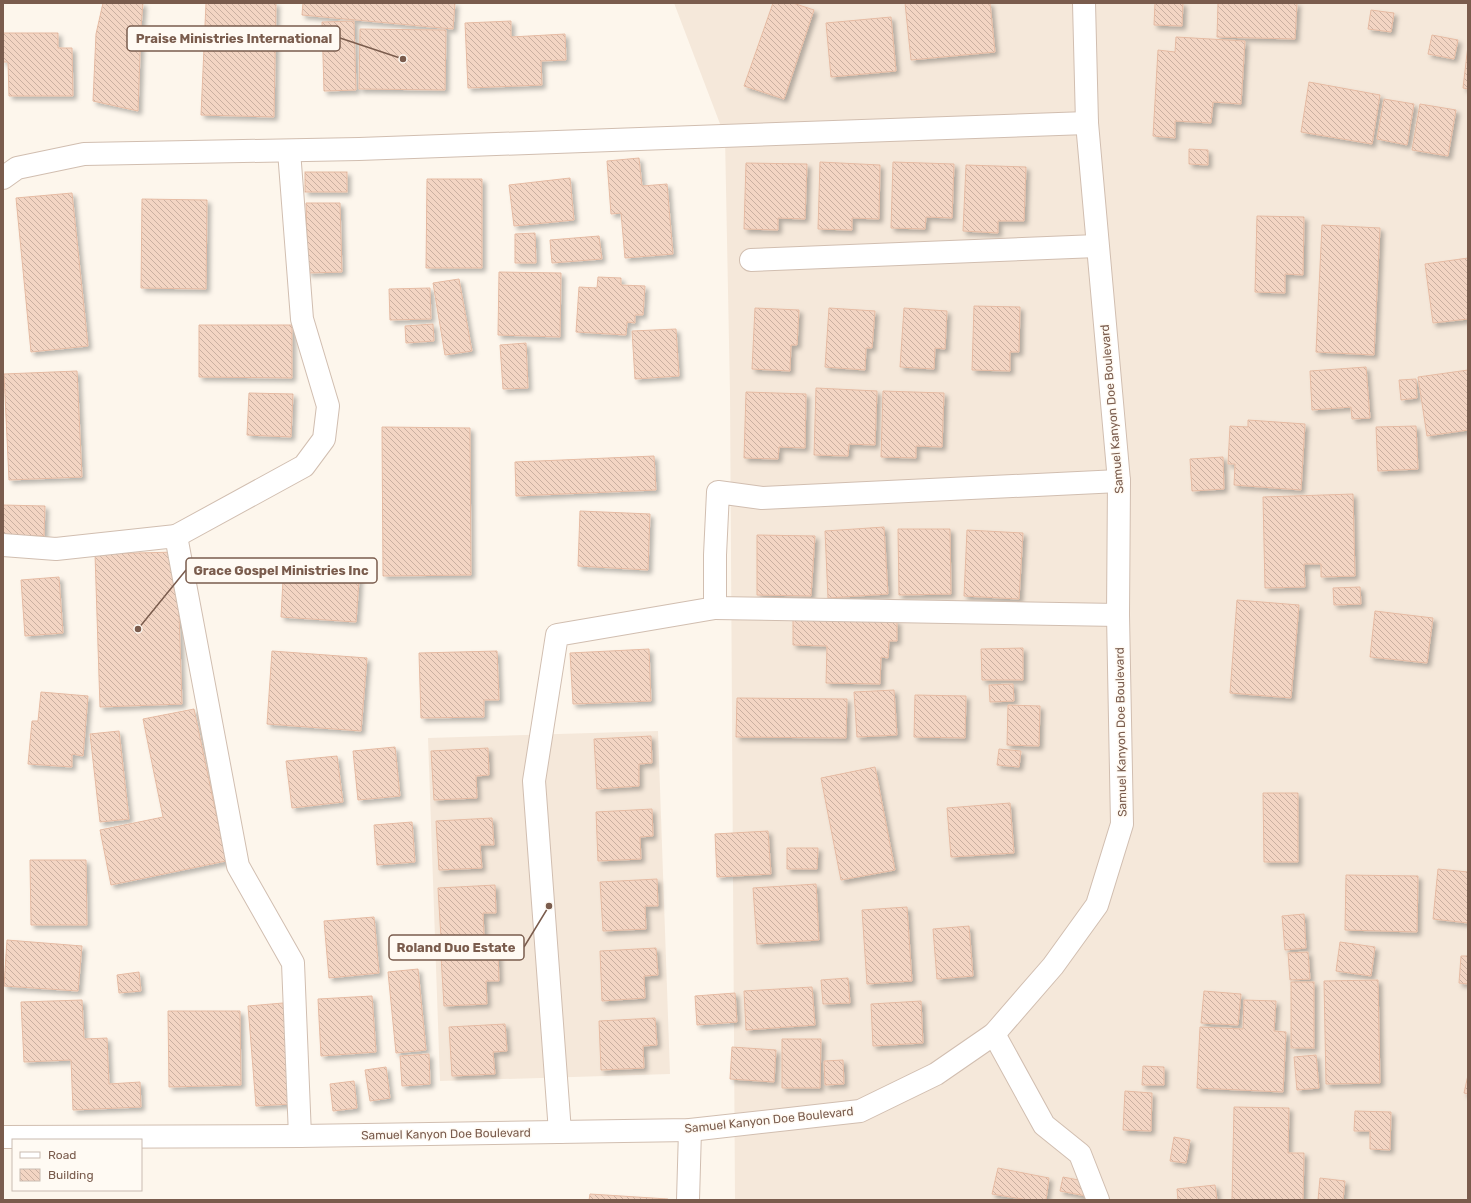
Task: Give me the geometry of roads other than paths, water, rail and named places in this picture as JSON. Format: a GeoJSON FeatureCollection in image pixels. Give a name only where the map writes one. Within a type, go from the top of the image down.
{"type":"FeatureCollection","features":[{"type":"Feature","properties":{"kind":"street","name":"Samuel Kanyon Doe Boulevard"},"geometry":{"type":"LineString","coordinates":[[3,1137],[300,1136],[690,1130],[860,1111],[936,1074],[994,1034],[1053,966],[1097,905],[1122,824],[1118,615],[1119,480],[1087,123],[1084,3]]}},
{"type":"Feature","properties":{"kind":"street"},"geometry":{"type":"LineString","coordinates":[[3,178],[17,168],[84,154],[289,150],[1087,123]]}},
{"type":"Feature","properties":{"kind":"street"},"geometry":{"type":"LineString","coordinates":[[3,545],[56,549],[176,536],[304,466],[324,439],[328,406],[302,319],[289,150]]}},
{"type":"Feature","properties":{"kind":"street"},"geometry":{"type":"LineString","coordinates":[[751,260],[1097,246]]}},
{"type":"Feature","properties":{"kind":"street"},"geometry":{"type":"LineString","coordinates":[[715,608],[715,555],[718,492],[762,498],[1119,480]]}},
{"type":"Feature","properties":{"kind":"street"},"geometry":{"type":"LineString","coordinates":[[176,536],[238,866],[293,963],[300,1136]]}},
{"type":"Feature","properties":{"kind":"street"},"geometry":{"type":"LineString","coordinates":[[560,1132],[534,781],[557,635],[715,608],[1118,615]]}},
{"type":"Feature","properties":{"kind":"street"},"geometry":{"type":"LineString","coordinates":[[994,1034],[1044,1125],[1080,1154],[1098,1200]]}},
{"type":"Feature","properties":{"kind":"street"},"geometry":{"type":"LineString","coordinates":[[688,1200],[690,1130]]}},
{"type":"Feature","properties":{"kind":"place","name":"Praise Ministries International"},"geometry":{"type":"Point","coordinates":[403,59]}},
{"type":"Feature","properties":{"kind":"place","name":"Grace Gospel Ministries Inc"},"geometry":{"type":"Point","coordinates":[138,629]}},
{"type":"Feature","properties":{"kind":"place","name":"Roland Duo Estate"},"geometry":{"type":"Point","coordinates":[549,906]}}]}
